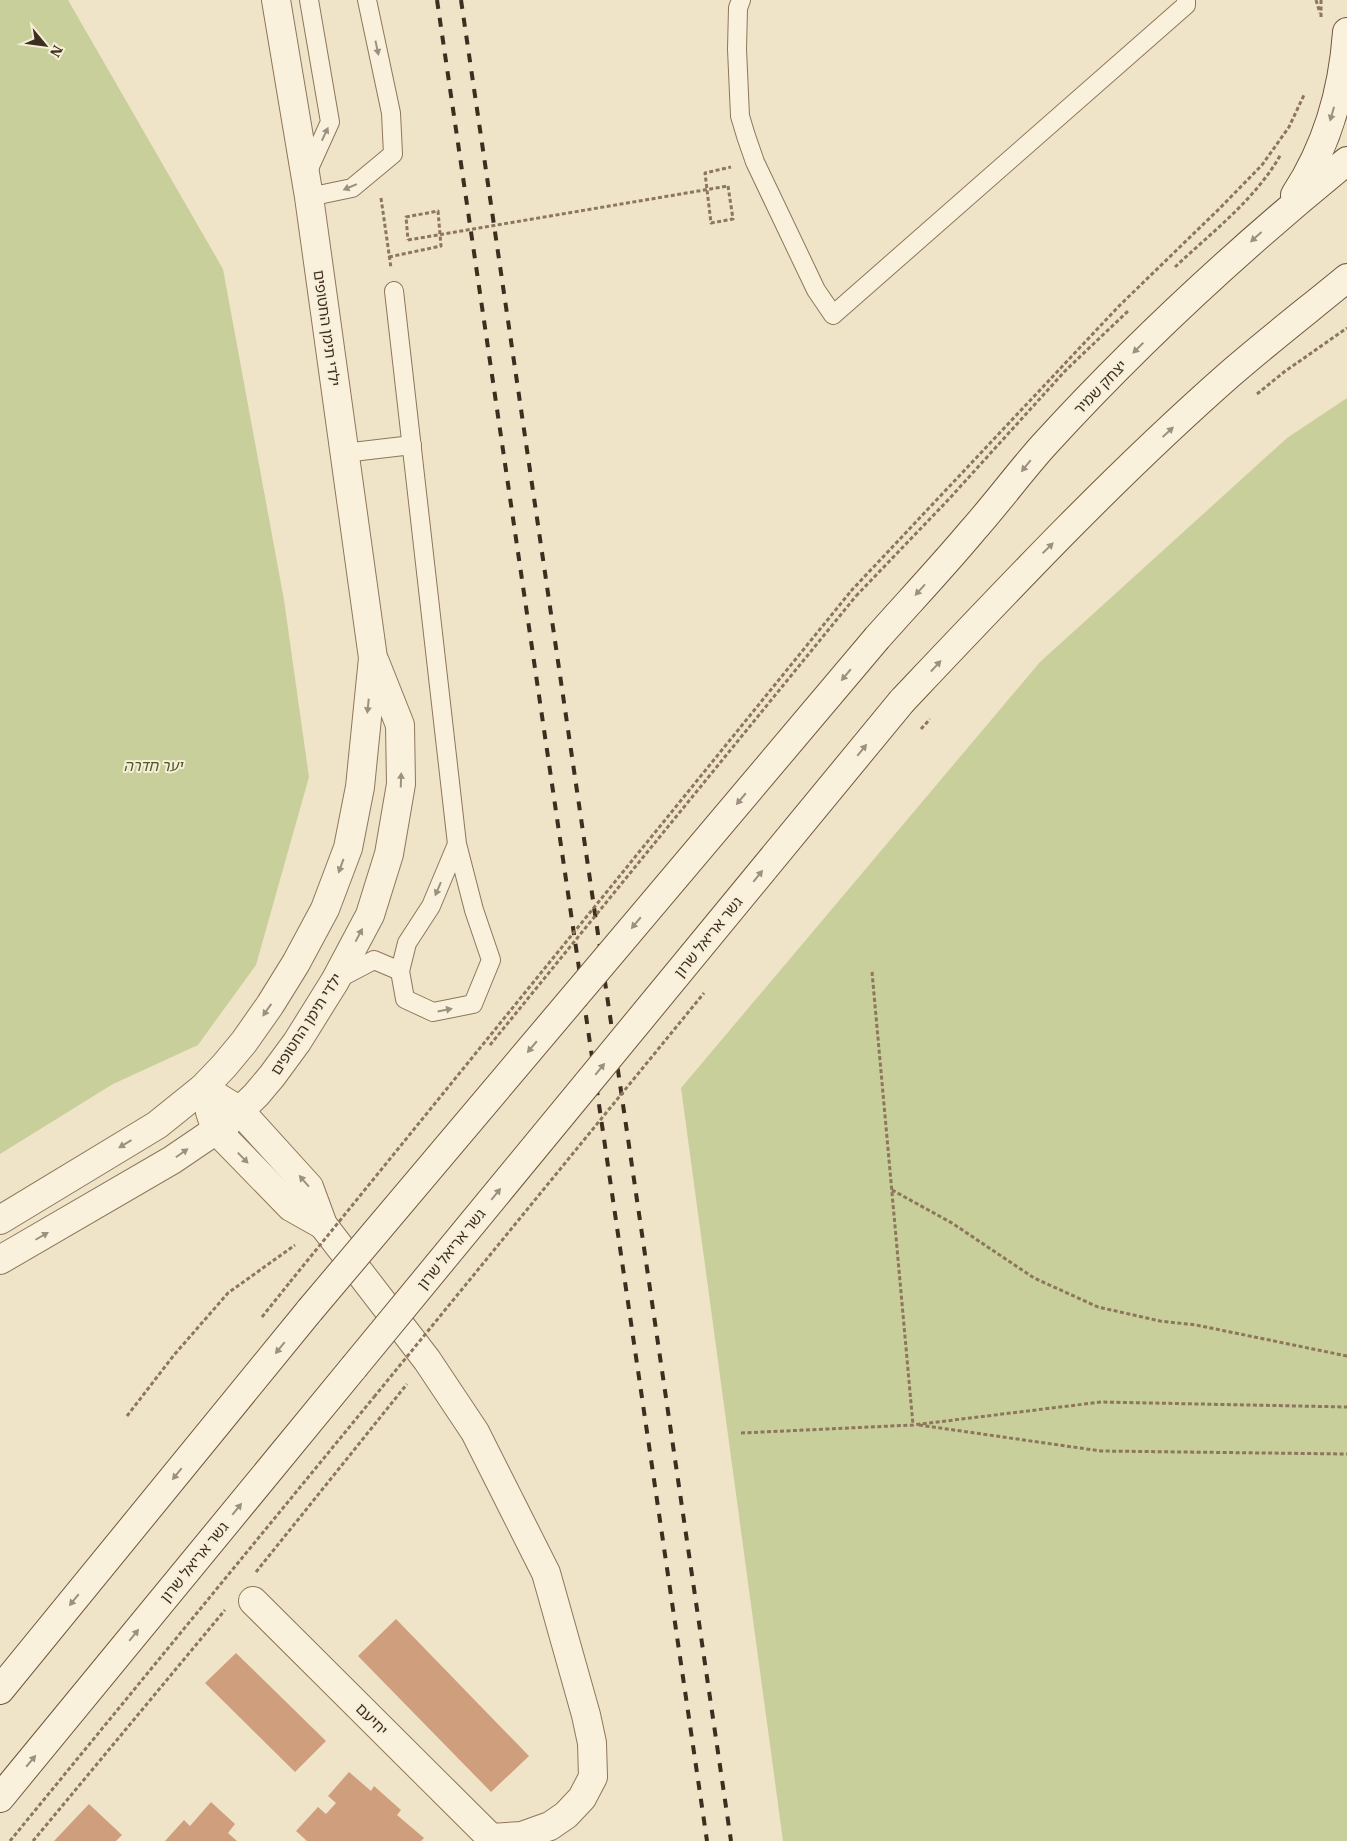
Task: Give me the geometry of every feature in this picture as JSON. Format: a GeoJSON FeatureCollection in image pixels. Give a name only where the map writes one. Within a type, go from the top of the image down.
{"type":"FeatureCollection","features":[{"type":"Feature","properties":{"kind":"main road","name":"ילדי תימן החטופים"},"geometry":{"type":"LineString","coordinates":[[0,1220],[158,1125],[203,1088],[244,1042],[296,963],[325,909],[348,848],[360,787],[373,658],[307,187],[276,0]]}},
{"type":"Feature","properties":{"kind":"main road"},"geometry":{"type":"LineString","coordinates":[[1286,210],[1311,171],[1328,130],[1342,75],[1347,32]]}},
{"type":"Feature","properties":{"kind":"main road","name":"יצחק שמיר"},"geometry":{"type":"LineString","coordinates":[[0,1690],[310,1310],[877,638],[974,530],[1042,447],[1175,311],[1286,210],[1347,160]]}},
{"type":"Feature","properties":{"kind":"main road"},"geometry":{"type":"LineString","coordinates":[[1306,312],[1347,278]]}},
{"type":"Feature","properties":{"kind":"main road"},"geometry":{"type":"LineString","coordinates":[[1306,312],[1347,291]]}},
{"type":"Feature","properties":{"kind":"main road","name":"גשר אריאל שרון"},"geometry":{"type":"LineString","coordinates":[[0,1798],[902,701],[1029,567],[1132,465],[1230,374],[1306,312]]}},
{"type":"Feature","properties":{"kind":"main road","name":"ילדי תימן החטופים"},"geometry":{"type":"LineString","coordinates":[[0,1260],[172,1160],[240,1111],[272,1076],[297,1042],[335,981],[370,915],[390,854],[401,784],[400,725],[373,658]]}},
{"type":"Feature","properties":{"kind":"main road"},"geometry":{"type":"LineString","coordinates":[[203,1088],[240,1111],[310,1187],[323,1225]]}},
{"type":"Feature","properties":{"kind":"main road"},"geometry":{"type":"LineString","coordinates":[[203,1088],[216,1130],[291,1208],[323,1225]]}},
{"type":"Feature","properties":{"kind":"main road","name":"יחיעם"},"geometry":{"type":"LineString","coordinates":[[253,1601],[489,1839],[522,1836],[550,1826],[566,1815],[582,1798],[593,1777],[592,1743],[586,1715],[546,1573],[475,1432],[427,1360],[323,1225]]}},
{"type":"Feature","properties":{"kind":"lane"},"geometry":{"type":"LineString","coordinates":[[309,0],[330,122],[307,187],[352,188],[393,154],[391,113],[367,0]]}},
{"type":"Feature","properties":{"kind":"lane"},"geometry":{"type":"LineString","coordinates":[[741,0],[738,8],[737,49],[740,116],[755,162],[816,290],[833,315],[1186,5],[1186,0]]}},
{"type":"Feature","properties":{"kind":"lane"},"geometry":{"type":"LineString","coordinates":[[394,291],[457,844],[474,910],[491,960],[473,1004],[433,1012],[405,999],[400,971],[407,943],[431,906],[457,844]]}},
{"type":"Feature","properties":{"kind":"lane"},"geometry":{"type":"LineString","coordinates":[[344,453],[412,445]]}},
{"type":"Feature","properties":{"kind":"lane"},"geometry":{"type":"LineString","coordinates":[[335,981],[374,960],[400,971]]}},
{"type":"Feature","properties":{"kind":"path"},"geometry":{"type":"LineString","coordinates":[[1316,0],[1321,16]]}},
{"type":"Feature","properties":{"kind":"path"},"geometry":{"type":"LineString","coordinates":[[290,1282],[851,591],[1119,306],[1262,165],[1289,127],[1315,70],[1342,75]]}},
{"type":"Feature","properties":{"kind":"path"},"geometry":{"type":"LineString","coordinates":[[1300,116],[1309,89]]}},
{"type":"Feature","properties":{"kind":"path"},"geometry":{"type":"LineString","coordinates":[[1172,270],[1251,195],[1275,165],[1284,149]]}},
{"type":"Feature","properties":{"kind":"path"},"geometry":{"type":"LineString","coordinates":[[376,168],[394,291]]}},
{"type":"Feature","properties":{"kind":"path"},"geometry":{"type":"LineString","coordinates":[[389,257],[441,246],[438,211],[406,217],[408,240],[728,186],[734,219],[711,223],[705,173]]}},
{"type":"Feature","properties":{"kind":"path"},"geometry":{"type":"LineString","coordinates":[[488,1048],[856,596],[949,499],[1059,378],[1129,310]]}},
{"type":"Feature","properties":{"kind":"path"},"geometry":{"type":"LineString","coordinates":[[1254,397],[1284,372],[1347,328]]}},
{"type":"Feature","properties":{"kind":"path"},"geometry":{"type":"LineString","coordinates":[[915,736],[934,714]]}},
{"type":"Feature","properties":{"kind":"path"},"geometry":{"type":"LineString","coordinates":[[872,972],[913,1424]]}},
{"type":"Feature","properties":{"kind":"path"},"geometry":{"type":"LineString","coordinates":[[10,1841],[705,992]]}},
{"type":"Feature","properties":{"kind":"path"},"geometry":{"type":"LineString","coordinates":[[892,1190],[952,1223],[1034,1278],[1098,1307],[1160,1321],[1196,1325],[1347,1356]]}},
{"type":"Feature","properties":{"kind":"path"},"geometry":{"type":"LineString","coordinates":[[127,1416],[174,1355],[228,1293],[323,1225]]}},
{"type":"Feature","properties":{"kind":"path"},"geometry":{"type":"LineString","coordinates":[[741,1433],[913,1424],[1101,1402],[1347,1407]]}},
{"type":"Feature","properties":{"kind":"path"},"geometry":{"type":"LineString","coordinates":[[913,1424],[1101,1451],[1347,1454]]}},
{"type":"Feature","properties":{"kind":"green space","name":"יער חדרה"},"geometry":{"type":"Polygon","coordinates":[[[0,0],[68,0],[223,269],[284,600],[309,777],[256,965],[198,1045],[113,1084],[0,1154],[0,0]]]}},
{"type":"Feature","properties":{"kind":"green space"},"geometry":{"type":"Polygon","coordinates":[[[1347,398],[1347,1841],[783,1841],[681,1088],[1040,662],[1287,438],[1347,398]]]}},
{"type":"Feature","properties":{"kind":"building"},"geometry":{"type":"Polygon","coordinates":[[[396,1619],[529,1756],[491,1792],[358,1656],[396,1619]]]}},
{"type":"Feature","properties":{"kind":"building"},"geometry":{"type":"Polygon","coordinates":[[[236,1653],[326,1741],[295,1772],[205,1683],[236,1653]]]}},
{"type":"Feature","properties":{"kind":"building"},"geometry":{"type":"Polygon","coordinates":[[[349,1772],[371,1791],[374,1786],[401,1810],[397,1815],[424,1838],[421,1841],[307,1841],[296,1831],[318,1807],[326,1814],[336,1803],[328,1796],[349,1772]]]}},
{"type":"Feature","properties":{"kind":"building"},"geometry":{"type":"Polygon","coordinates":[[[211,1802],[235,1824],[228,1833],[237,1841],[165,1841],[184,1820],[190,1826],[211,1802]]]}},
{"type":"Feature","properties":{"kind":"building"},"geometry":{"type":"Polygon","coordinates":[[[89,1804],[122,1835],[116,1841],[54,1841],[89,1804]]]}},
{"type":"Feature","properties":{"kind":"railway"},"geometry":{"type":"LineString","coordinates":[[437,0],[707,1841]]}},
{"type":"Feature","properties":{"kind":"railway"},"geometry":{"type":"LineString","coordinates":[[461,0],[731,1841]]}}]}
